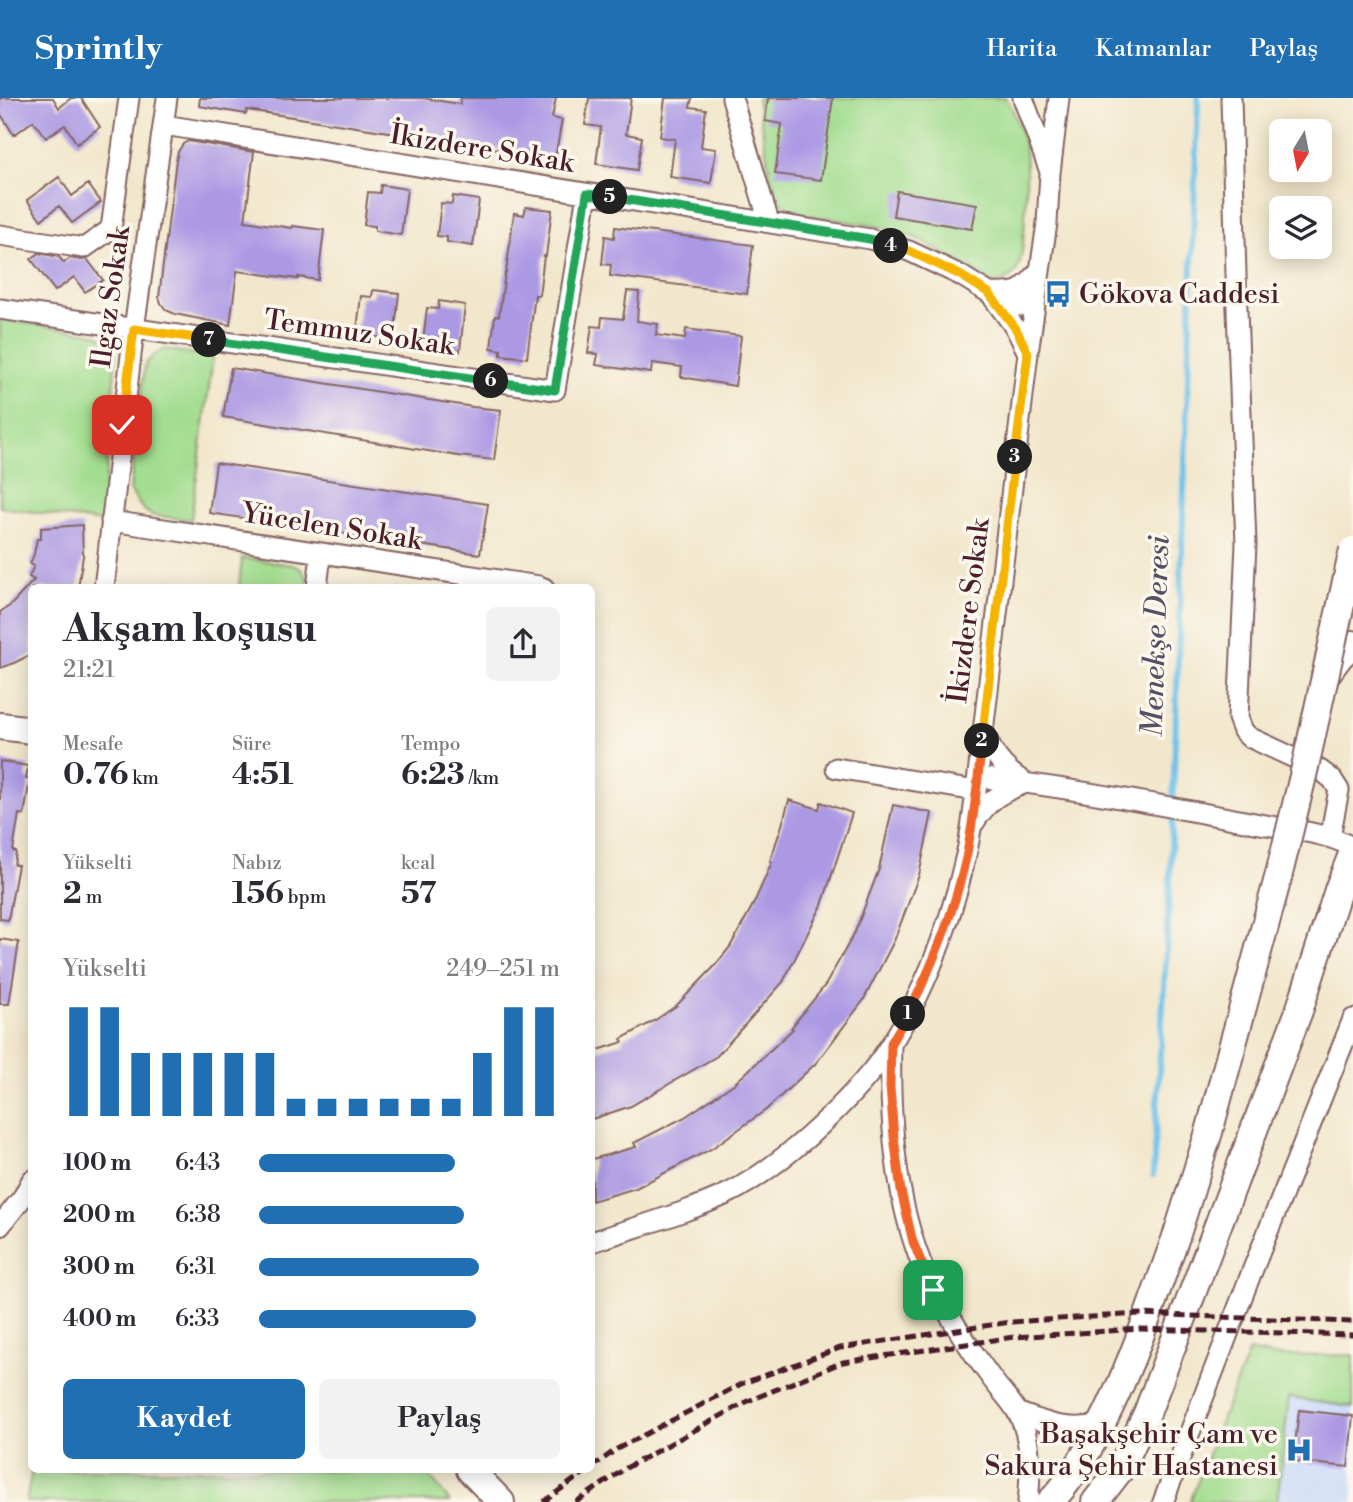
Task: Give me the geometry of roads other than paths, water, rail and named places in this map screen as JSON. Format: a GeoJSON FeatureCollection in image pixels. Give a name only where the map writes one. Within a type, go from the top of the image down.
{"type":"FeatureCollection","features":[{"type":"Feature","properties":{"kind":"main road"},"geometry":{"type":"LineString","coordinates":[[1050,1502],[1079,1466],[1112,1404],[1136,1348],[1177,1234],[1209,1132],[1300,789],[1353,550]]}},
{"type":"Feature","properties":{"kind":"main road"},"geometry":{"type":"LineString","coordinates":[[1325,676],[1353,644]]}},
{"type":"Feature","properties":{"kind":"main road"},"geometry":{"type":"LineString","coordinates":[[0,726],[28,730]]}},
{"type":"Feature","properties":{"kind":"main road"},"geometry":{"type":"LineString","coordinates":[[1104,1496],[1120,1470],[1147,1413],[1298,1011],[1353,850]]}},
{"type":"Feature","properties":{"kind":"main road"},"geometry":{"type":"LineString","coordinates":[[455,1473],[479,1502]]}},
{"type":"Feature","properties":{"kind":"main road"},"geometry":{"type":"LineString","coordinates":[[473,1473],[501,1502]]}},
{"type":"Feature","properties":{"kind":"street"},"geometry":{"type":"LineString","coordinates":[[0,235],[84,248],[110,229],[129,98]]}},
{"type":"Feature","properties":{"kind":"street","name":"Ilgaz Sokak"},"geometry":{"type":"LineString","coordinates":[[104,584],[134,329],[167,98]]}},
{"type":"Feature","properties":{"kind":"street"},"geometry":{"type":"LineString","coordinates":[[732,98],[769,222]]}},
{"type":"Feature","properties":{"kind":"street"},"geometry":{"type":"LineString","coordinates":[[1023,98],[1050,173]]}},
{"type":"Feature","properties":{"kind":"street"},"geometry":{"type":"LineString","coordinates":[[989,293],[1007,304],[1034,304],[1047,223],[1059,98]]}},
{"type":"Feature","properties":{"kind":"street"},"geometry":{"type":"LineString","coordinates":[[1231,98],[1246,544],[1238,718],[1243,731],[1249,737],[1320,770],[1332,779],[1339,790],[1330,837]]}},
{"type":"Feature","properties":{"kind":"street","name":"İkizdere Sokak"},"geometry":{"type":"LineString","coordinates":[[164,125],[870,239],[909,251],[960,275],[989,293]]}},
{"type":"Feature","properties":{"kind":"street","name":"Temmuz Sokak"},"geometry":{"type":"LineString","coordinates":[[0,309],[555,390],[587,194]]}},
{"type":"Feature","properties":{"kind":"street"},"geometry":{"type":"LineString","coordinates":[[989,293],[1010,294],[1020,291],[1039,271]]}},
{"type":"Feature","properties":{"kind":"street"},"geometry":{"type":"LineString","coordinates":[[989,293],[1016,329],[1028,353]]}},
{"type":"Feature","properties":{"kind":"street","name":"İkizdere Sokak"},"geometry":{"type":"LineString","coordinates":[[595,1241],[689,1209],[731,1192],[762,1174],[828,1118],[874,1068],[920,990],[938,948],[957,890],[971,830],[1034,304]]}},
{"type":"Feature","properties":{"kind":"street","name":"Yücelen Sokak"},"geometry":{"type":"LineString","coordinates":[[111,521],[525,584]]}},
{"type":"Feature","properties":{"kind":"street"},"geometry":{"type":"LineString","coordinates":[[317,584],[321,554]]}},
{"type":"Feature","properties":{"kind":"street"},"geometry":{"type":"LineString","coordinates":[[984,731],[999,761],[1012,774],[1037,784]]}},
{"type":"Feature","properties":{"kind":"street"},"geometry":{"type":"LineString","coordinates":[[836,768],[977,784],[1037,784],[1330,837],[1347,844],[1353,850]]}},
{"type":"Feature","properties":{"kind":"street"},"geometry":{"type":"LineString","coordinates":[[971,830],[984,808],[996,796],[1009,789],[1037,784]]}},
{"type":"Feature","properties":{"kind":"street"},"geometry":{"type":"LineString","coordinates":[[1163,1502],[1353,1019]]}},
{"type":"Feature","properties":{"kind":"street"},"geometry":{"type":"LineString","coordinates":[[891,1043],[890,1087],[894,1137],[901,1191],[913,1242],[933,1290],[971,1350],[1017,1412],[1029,1453],[1028,1502]]}},
{"type":"Feature","properties":{"kind":"street"},"geometry":{"type":"LineString","coordinates":[[0,1226],[28,1193]]}},
{"type":"Feature","properties":{"kind":"street"},"geometry":{"type":"LineString","coordinates":[[1017,1412],[1071,1429],[1102,1424]]}},
{"type":"Feature","properties":{"kind":"waterway","name":"Menekşe Deresi"},"geometry":{"type":"LineString","coordinates":[[1153,1175],[1170,884],[1198,98]]}},
{"type":"Feature","properties":{"kind":"railway"},"geometry":{"type":"LineString","coordinates":[[595,1465],[617,1449],[741,1384],[840,1348],[1010,1322],[1140,1314],[1353,1322]]}},
{"type":"Feature","properties":{"kind":"railway"},"geometry":{"type":"LineString","coordinates":[[576,1502],[626,1468],[748,1401],[843,1362],[1014,1337],[1140,1329],[1353,1335]]}},
{"type":"Feature","properties":{"kind":"railway"},"geometry":{"type":"LineString","coordinates":[[543,1502],[584,1473]]}},
{"type":"Feature","properties":{"kind":"place","name":"Gökova Caddesi"},"geometry":{"type":"Point","coordinates":[1058,294]}},
{"type":"Feature","properties":{"kind":"place","name":"Başakşehir Çam ve Sakura Şehir Hastanesi"},"geometry":{"type":"Point","coordinates":[1299,1450]}}]}
